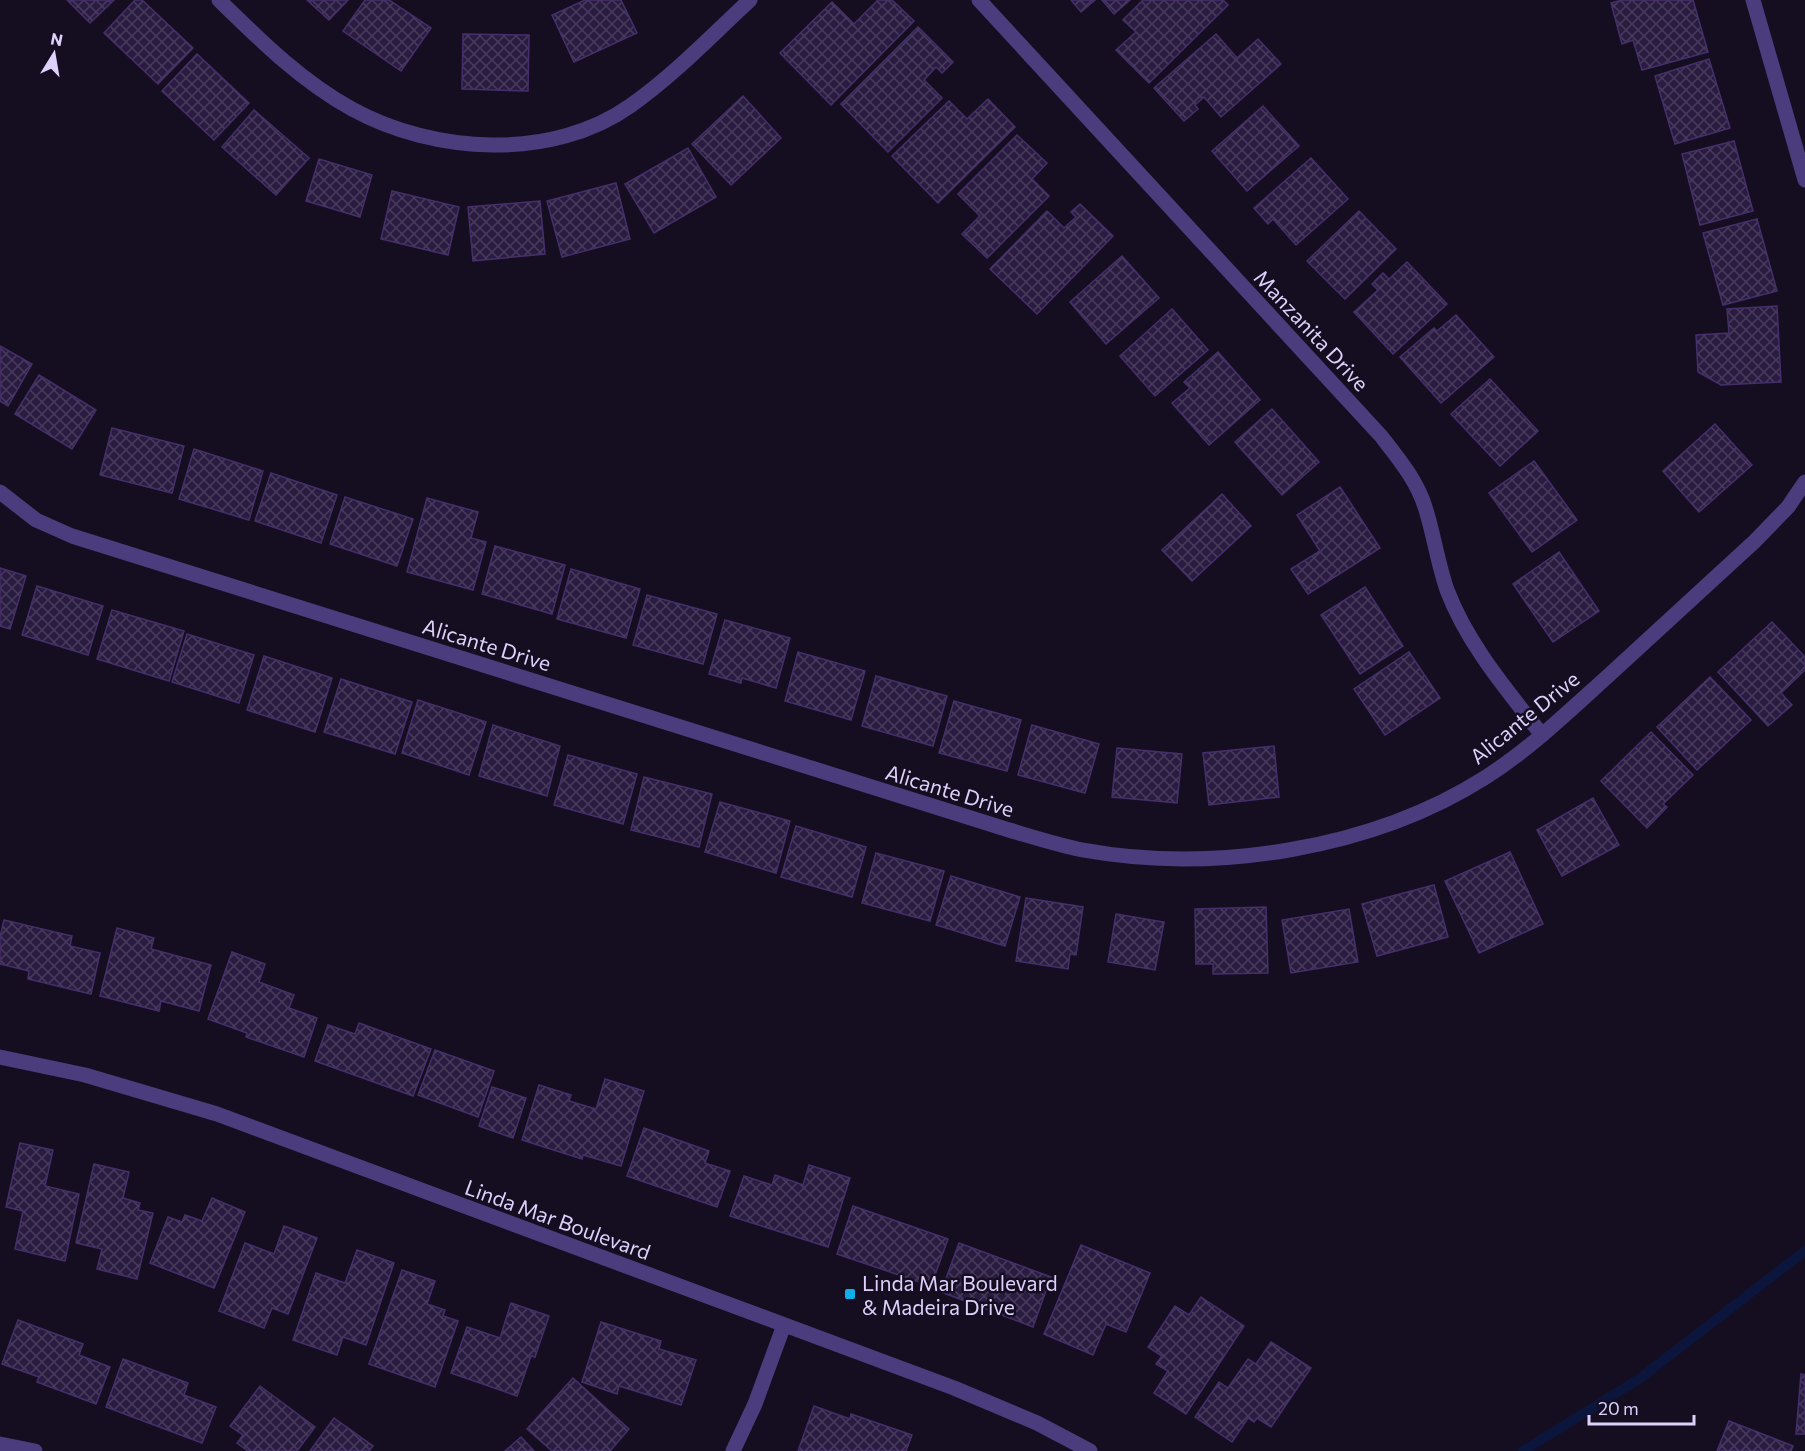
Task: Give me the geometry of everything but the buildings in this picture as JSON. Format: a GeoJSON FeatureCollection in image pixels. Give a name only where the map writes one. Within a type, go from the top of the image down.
{"type":"FeatureCollection","features":[{"type":"Feature","properties":{"kind":"street"},"geometry":{"type":"LineString","coordinates":[[219,0],[305,79],[353,110],[408,132],[468,145],[526,143],[578,132],[629,107],[673,72],[750,0]]}},
{"type":"Feature","properties":{"kind":"street","name":"Manzanita Drive"},"geometry":{"type":"LineString","coordinates":[[979,0],[1381,436],[1407,468],[1426,508],[1447,590],[1467,630],[1491,670],[1542,735]]}},
{"type":"Feature","properties":{"kind":"street"},"geometry":{"type":"LineString","coordinates":[[1753,0],[1805,180]]}},
{"type":"Feature","properties":{"kind":"street","name":"Alicante Drive"},"geometry":{"type":"LineString","coordinates":[[0,492],[36,520],[72,536],[1008,831],[1083,850],[1153,857],[1224,856],[1296,849],[1364,833],[1429,809],[1486,777],[1542,735],[1755,541],[1788,507],[1805,482]]}},
{"type":"Feature","properties":{"kind":"street","name":"Linda Mar Boulevard"},"geometry":{"type":"LineString","coordinates":[[0,1057],[129,1087],[217,1114],[954,1388],[1037,1423],[1090,1451]]}},
{"type":"Feature","properties":{"kind":"street"},"geometry":{"type":"LineString","coordinates":[[733,1451],[755,1404],[784,1325]]}},
{"type":"Feature","properties":{"kind":"street"},"geometry":{"type":"LineString","coordinates":[[0,1444],[34,1451]]}},
{"type":"Feature","properties":{"kind":"waterway"},"geometry":{"type":"LineString","coordinates":[[1523,1451],[1639,1379],[1805,1251]]}},
{"type":"Feature","properties":{"kind":"place","name":"Linda Mar Boulevard & Madeira Drive"},"geometry":{"type":"Point","coordinates":[850,1294]}}]}
